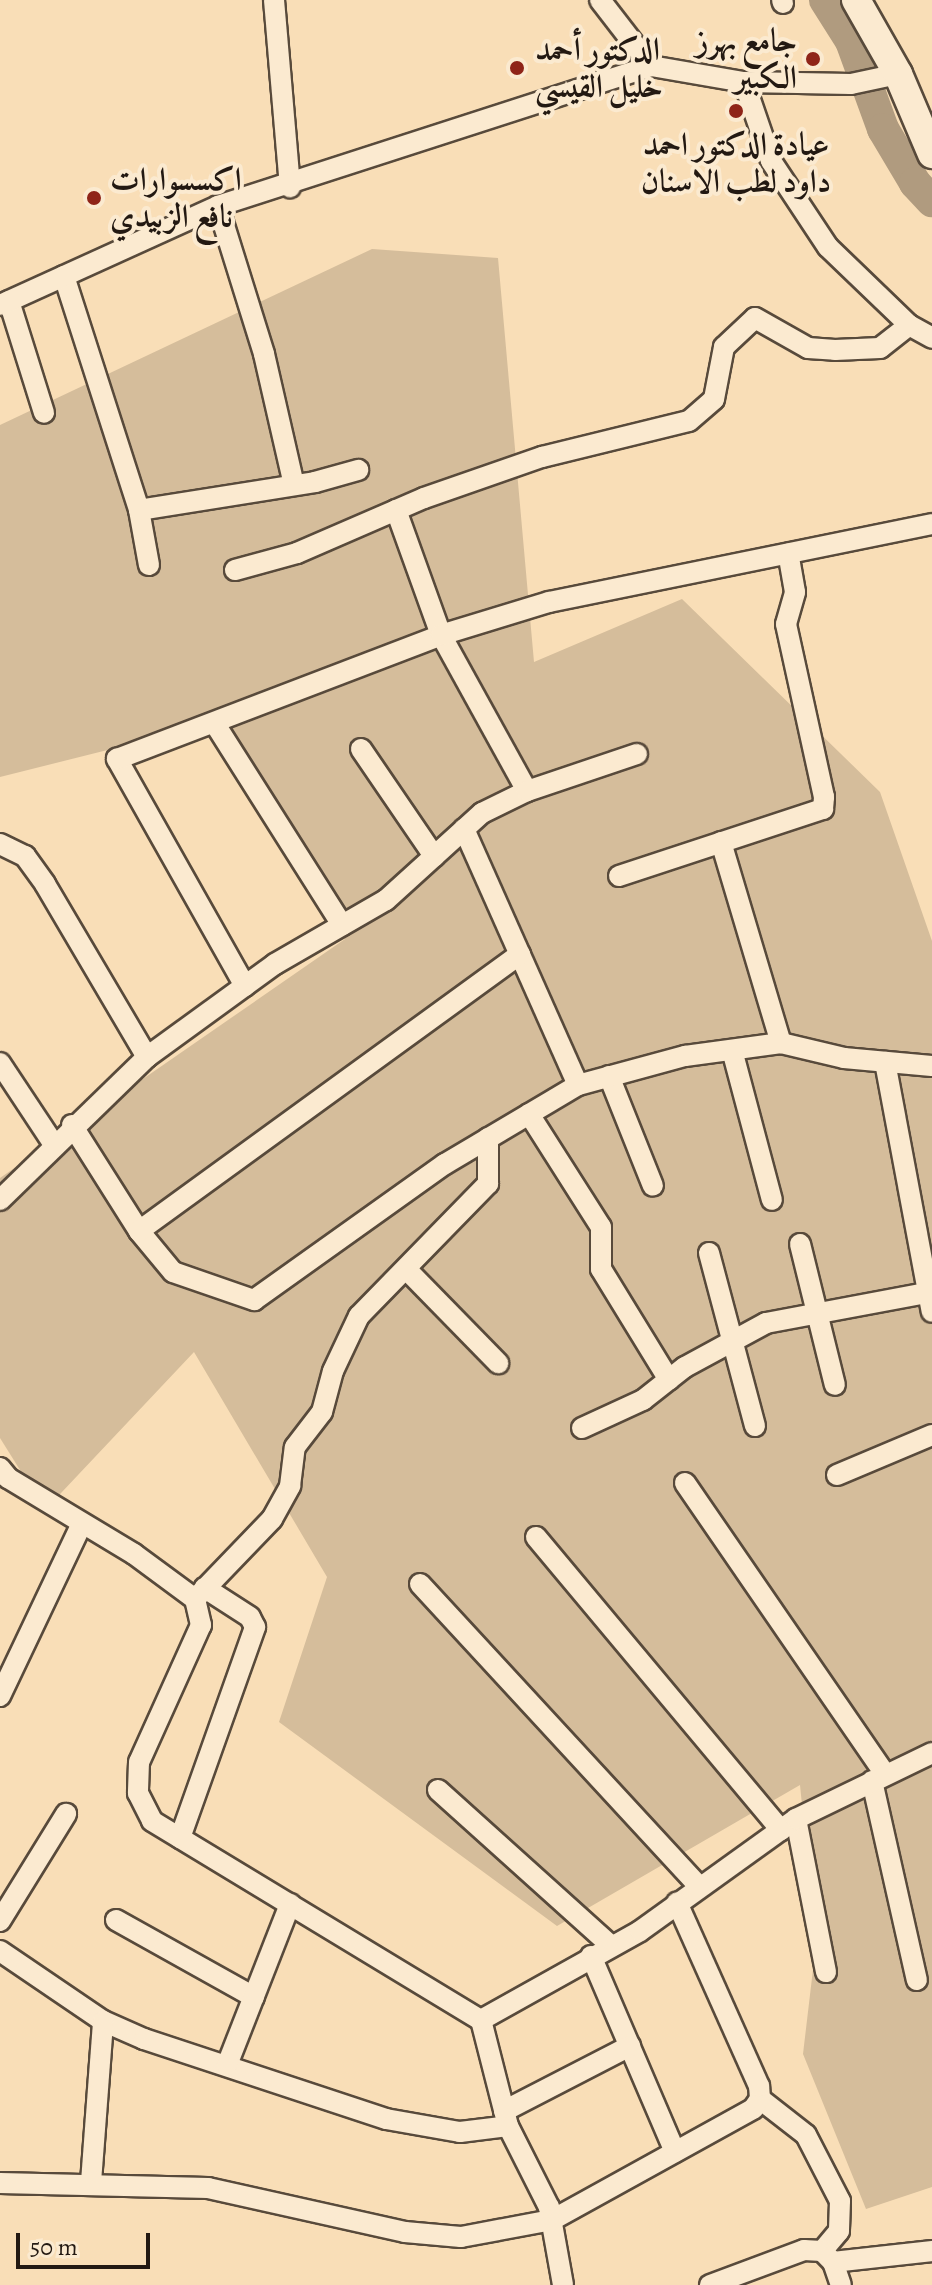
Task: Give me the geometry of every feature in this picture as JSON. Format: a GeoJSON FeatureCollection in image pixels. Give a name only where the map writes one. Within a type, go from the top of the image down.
{"type":"FeatureCollection","features":[{"type":"Feature","properties":{"kind":"street"},"geometry":{"type":"LineString","coordinates":[[274,0],[290,187]]}},
{"type":"Feature","properties":{"kind":"street"},"geometry":{"type":"LineString","coordinates":[[600,0],[651,66]]}},
{"type":"Feature","properties":{"kind":"street"},"geometry":{"type":"LineString","coordinates":[[856,0],[891,75],[929,144]]}},
{"type":"Feature","properties":{"kind":"street"},"geometry":{"type":"LineString","coordinates":[[44,413],[4,303],[218,206],[290,187],[651,66],[744,82],[851,84],[891,75]]}},
{"type":"Feature","properties":{"kind":"street"},"geometry":{"type":"LineString","coordinates":[[744,82],[771,161],[828,247],[909,325],[932,338]]}},
{"type":"Feature","properties":{"kind":"street"},"geometry":{"type":"LineString","coordinates":[[218,206],[264,354],[294,485]]}},
{"type":"Feature","properties":{"kind":"street"},"geometry":{"type":"LineString","coordinates":[[64,276],[139,510],[149,565]]}},
{"type":"Feature","properties":{"kind":"street"},"geometry":{"type":"LineString","coordinates":[[235,570],[297,553],[396,510],[542,457],[689,421],[714,399],[724,347],[755,318],[808,348],[835,350],[880,348],[909,325]]}},
{"type":"Feature","properties":{"kind":"street"},"geometry":{"type":"LineString","coordinates":[[139,510],[294,485],[358,470]]}},
{"type":"Feature","properties":{"kind":"street"},"geometry":{"type":"LineString","coordinates":[[396,510],[441,635],[527,791]]}},
{"type":"Feature","properties":{"kind":"street"},"geometry":{"type":"LineString","coordinates":[[245,986],[117,759],[441,635],[549,602],[932,524]]}},
{"type":"Feature","properties":{"kind":"street"},"geometry":{"type":"LineString","coordinates":[[619,876],[823,809],[824,797],[786,624],[795,592],[788,554]]}},
{"type":"Feature","properties":{"kind":"street"},"geometry":{"type":"LineString","coordinates":[[215,724],[342,925]]}},
{"type":"Feature","properties":{"kind":"street"},"geometry":{"type":"LineString","coordinates":[[361,749],[434,856]]}},
{"type":"Feature","properties":{"kind":"street"},"geometry":{"type":"LineString","coordinates":[[0,1200],[53,1143],[147,1057],[245,986],[386,900],[482,813],[527,791],[637,754]]}},
{"type":"Feature","properties":{"kind":"street"},"geometry":{"type":"LineString","coordinates":[[464,829],[578,1085]]}},
{"type":"Feature","properties":{"kind":"street"},"geometry":{"type":"LineString","coordinates":[[721,842],[781,1043]]}},
{"type":"Feature","properties":{"kind":"street"},"geometry":{"type":"LineString","coordinates":[[0,844],[25,856],[45,884],[147,1057]]}},
{"type":"Feature","properties":{"kind":"street"},"geometry":{"type":"LineString","coordinates":[[139,1231],[520,954]]}},
{"type":"Feature","properties":{"kind":"street"},"geometry":{"type":"LineString","coordinates":[[72,1125],[139,1231],[184,1279],[254,1300],[488,1138],[578,1085],[732,1050],[781,1043],[885,1062],[932,1066]]}},
{"type":"Feature","properties":{"kind":"street"},"geometry":{"type":"LineString","coordinates":[[732,1050],[772,1200]]}},
{"type":"Feature","properties":{"kind":"street"},"geometry":{"type":"LineString","coordinates":[[582,1428],[643,1400],[669,1380],[766,1323],[817,1311],[931,1299],[885,1062]]}},
{"type":"Feature","properties":{"kind":"street"},"geometry":{"type":"LineString","coordinates":[[0,1063],[53,1143]]}},
{"type":"Feature","properties":{"kind":"street"},"geometry":{"type":"LineString","coordinates":[[609,1076],[653,1186]]}},
{"type":"Feature","properties":{"kind":"street"},"geometry":{"type":"LineString","coordinates":[[529,1114],[601,1227],[601,1269],[669,1380]]}},
{"type":"Feature","properties":{"kind":"street"},"geometry":{"type":"LineString","coordinates":[[488,1138],[488,1184],[359,1316],[322,1412],[295,1447],[290,1486],[272,1519],[200,1594],[201,1625],[139,1762],[138,1793],[152,1821],[481,2020],[506,2118],[552,2220],[563,2285]]}},
{"type":"Feature","properties":{"kind":"street"},"geometry":{"type":"LineString","coordinates":[[800,1244],[835,1385]]}},
{"type":"Feature","properties":{"kind":"street"},"geometry":{"type":"LineString","coordinates":[[709,1253],[755,1426]]}},
{"type":"Feature","properties":{"kind":"street"},"geometry":{"type":"LineString","coordinates":[[406,1269],[498,1363]]}},
{"type":"Feature","properties":{"kind":"street"},"geometry":{"type":"LineString","coordinates":[[837,1475],[932,1435]]}},
{"type":"Feature","properties":{"kind":"street"},"geometry":{"type":"LineString","coordinates":[[0,1468],[8,1478],[200,1594],[250,1617],[255,1627],[180,1838]]}},
{"type":"Feature","properties":{"kind":"street"},"geometry":{"type":"LineString","coordinates":[[685,1483],[879,1778],[917,1980]]}},
{"type":"Feature","properties":{"kind":"street"},"geometry":{"type":"LineString","coordinates":[[0,1696],[6,1670],[82,1523]]}},
{"type":"Feature","properties":{"kind":"street"},"geometry":{"type":"LineString","coordinates":[[536,1537],[789,1824],[826,1972]]}},
{"type":"Feature","properties":{"kind":"street"},"geometry":{"type":"LineString","coordinates":[[420,1584],[699,1886]]}},
{"type":"Feature","properties":{"kind":"street"},"geometry":{"type":"LineString","coordinates":[[481,2020],[611,1946],[789,1824],[932,1753]]}},
{"type":"Feature","properties":{"kind":"street"},"geometry":{"type":"LineString","coordinates":[[438,1790],[611,1946]]}},
{"type":"Feature","properties":{"kind":"street"},"geometry":{"type":"LineString","coordinates":[[0,1921],[66,1814]]}},
{"type":"Feature","properties":{"kind":"street"},"geometry":{"type":"LineString","coordinates":[[0,2183],[91,2182],[208,2188],[405,2232],[461,2237],[552,2220],[753,2109],[760,2099],[759,2086],[677,1903]]}},
{"type":"Feature","properties":{"kind":"street"},"geometry":{"type":"LineString","coordinates":[[227,2065],[290,1904]]}},
{"type":"Feature","properties":{"kind":"street"},"geometry":{"type":"LineString","coordinates":[[116,1920],[254,1997]]}},
{"type":"Feature","properties":{"kind":"street"},"geometry":{"type":"LineString","coordinates":[[0,1951],[103,2021],[386,2119],[460,2132],[506,2118],[630,2046]]}},
{"type":"Feature","properties":{"kind":"street"},"geometry":{"type":"LineString","coordinates":[[591,1956],[675,2152]]}},
{"type":"Feature","properties":{"kind":"street"},"geometry":{"type":"LineString","coordinates":[[91,2182],[103,2021]]}},
{"type":"Feature","properties":{"kind":"street"},"geometry":{"type":"LineString","coordinates":[[760,2099],[806,2135],[840,2201],[839,2231],[828,2256],[841,2285]]}},
{"type":"Feature","properties":{"kind":"street"},"geometry":{"type":"LineString","coordinates":[[710,2285],[804,2250],[828,2256],[932,2251]]}},
{"type":"Feature","properties":{"kind":"shaded area"},"geometry":{"type":"Polygon","coordinates":[[[372,249],[498,258],[534,662],[682,599],[880,792],[932,941],[932,2187],[866,2209],[803,2054],[816,1944],[800,1785],[557,1926],[279,1722],[327,1577],[194,1352],[45,1510],[0,1438],[0,1178],[345,939],[211,724],[0,777],[0,425],[372,249]]]}},
{"type":"Feature","properties":{"kind":"waterway"},"geometry":{"type":"LineString","coordinates":[[825,0],[851,41],[883,129],[915,183],[932,201]]}},
{"type":"Feature","properties":{"kind":"place","name":"جامع بهرز الكبير"},"geometry":{"type":"Point","coordinates":[813,59]}},
{"type":"Feature","properties":{"kind":"place","name":"الدكتور أحمد خليل القيسي"},"geometry":{"type":"Point","coordinates":[517,68]}},
{"type":"Feature","properties":{"kind":"place","name":"عيادة الدكتور احمد داود لطب الاسنان"},"geometry":{"type":"Point","coordinates":[736,111]}},
{"type":"Feature","properties":{"kind":"place","name":"اكسسوارات نافع الزبيدي"},"geometry":{"type":"Point","coordinates":[94,198]}}]}
